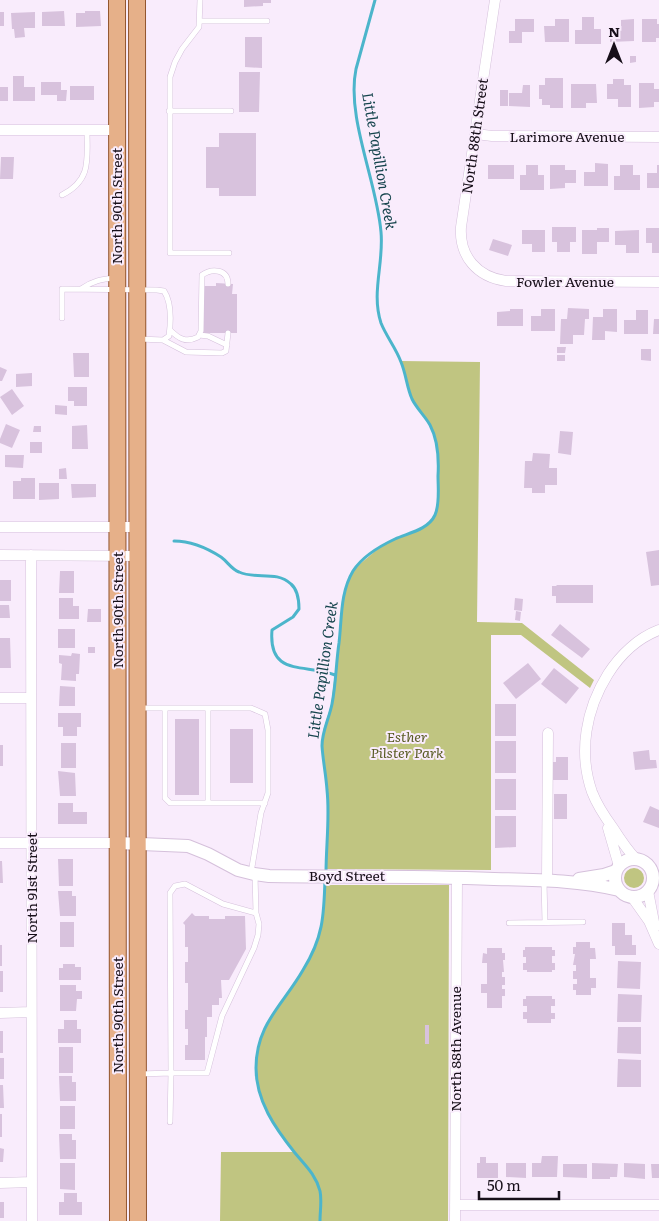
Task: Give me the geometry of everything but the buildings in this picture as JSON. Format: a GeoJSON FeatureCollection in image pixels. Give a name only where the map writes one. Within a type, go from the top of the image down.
{"type":"FeatureCollection","features":[{"type":"Feature","properties":{"kind":"main road","name":"North 90th Street"},"geometry":{"type":"LineString","coordinates":[[117,0],[118,1221]]}},
{"type":"Feature","properties":{"kind":"main road","name":"North 90th Street"},"geometry":{"type":"LineString","coordinates":[[137,0],[138,1221]]}},
{"type":"Feature","properties":{"kind":"street","name":"North 88th Street"},"geometry":{"type":"LineString","coordinates":[[475,268],[464,253],[461,234],[495,0]]}},
{"type":"Feature","properties":{"kind":"street"},"geometry":{"type":"LineString","coordinates":[[0,130],[116,130]]}},
{"type":"Feature","properties":{"kind":"street","name":"Larimore Avenue"},"geometry":{"type":"LineString","coordinates":[[476,134],[492,136],[659,137]]}},
{"type":"Feature","properties":{"kind":"street","name":"Fowler Avenue"},"geometry":{"type":"LineString","coordinates":[[475,268],[488,277],[506,281],[659,282]]}},
{"type":"Feature","properties":{"kind":"street"},"geometry":{"type":"LineString","coordinates":[[0,527],[138,527]]}},
{"type":"Feature","properties":{"kind":"street"},"geometry":{"type":"LineString","coordinates":[[0,555],[137,556]]}},
{"type":"Feature","properties":{"kind":"street","name":"North 91st Street"},"geometry":{"type":"LineString","coordinates":[[30,555],[32,1221]]}},
{"type":"Feature","properties":{"kind":"street"},"geometry":{"type":"LineString","coordinates":[[658,942],[652,889],[655,870],[636,859],[626,848],[592,792],[588,776],[586,734],[588,718],[600,686],[616,661],[644,637],[659,630]]}},
{"type":"Feature","properties":{"kind":"street"},"geometry":{"type":"LineString","coordinates":[[0,698],[31,698]]}},
{"type":"Feature","properties":{"kind":"street"},"geometry":{"type":"LineString","coordinates":[[545,881],[548,733]]}},
{"type":"Feature","properties":{"kind":"street"},"geometry":{"type":"LineString","coordinates":[[603,813],[618,868],[614,878],[618,890]]}},
{"type":"Feature","properties":{"kind":"street"},"geometry":{"type":"LineString","coordinates":[[0,843],[118,843]]}},
{"type":"Feature","properties":{"kind":"street","name":"Boyd Street"},"geometry":{"type":"LineString","coordinates":[[118,843],[188,846],[238,870],[253,874],[289,876],[457,877],[562,881],[593,877],[618,868],[630,859],[636,859]]}},
{"type":"Feature","properties":{"kind":"street","name":"North 88th Avenue"},"geometry":{"type":"LineString","coordinates":[[455,1221],[457,877]]}},
{"type":"Feature","properties":{"kind":"street","name":"Boyd Street"},"geometry":{"type":"LineString","coordinates":[[562,881],[618,890],[632,898]]}},
{"type":"Feature","properties":{"kind":"street"},"geometry":{"type":"LineString","coordinates":[[652,889],[642,896],[632,898],[649,921],[658,942]]}},
{"type":"Feature","properties":{"kind":"street"},"geometry":{"type":"LineString","coordinates":[[0,1013],[31,1012]]}},
{"type":"Feature","properties":{"kind":"street"},"geometry":{"type":"LineString","coordinates":[[0,1183],[32,1182]]}},
{"type":"Feature","properties":{"kind":"street"},"geometry":{"type":"LineString","coordinates":[[455,1205],[659,1205]]}},
{"type":"Feature","properties":{"kind":"lane"},"geometry":{"type":"LineString","coordinates":[[200,0],[199,28],[182,49],[170,77],[170,253],[229,254]]}},
{"type":"Feature","properties":{"kind":"lane"},"geometry":{"type":"LineString","coordinates":[[200,21],[267,22]]}},
{"type":"Feature","properties":{"kind":"lane"},"geometry":{"type":"LineString","coordinates":[[170,111],[231,111]]}},
{"type":"Feature","properties":{"kind":"lane"},"geometry":{"type":"LineString","coordinates":[[62,195],[81,180],[86,172],[87,130]]}},
{"type":"Feature","properties":{"kind":"lane"},"geometry":{"type":"LineString","coordinates":[[170,330],[184,340],[198,338],[201,331],[202,275],[213,270],[220,271],[225,274],[228,284]]}},
{"type":"Feature","properties":{"kind":"lane"},"geometry":{"type":"LineString","coordinates":[[81,289],[98,279],[137,289],[164,291],[168,298],[170,330],[169,336],[164,340]]}},
{"type":"Feature","properties":{"kind":"lane"},"geometry":{"type":"LineString","coordinates":[[62,318],[62,289],[81,289],[117,283]]}},
{"type":"Feature","properties":{"kind":"lane"},"geometry":{"type":"LineString","coordinates":[[137,339],[164,340],[186,352],[222,353],[226,351],[228,333]]}},
{"type":"Feature","properties":{"kind":"lane"},"geometry":{"type":"LineString","coordinates":[[199,335],[208,336],[227,345]]}},
{"type":"Feature","properties":{"kind":"lane"},"geometry":{"type":"LineString","coordinates":[[138,708],[251,708],[265,714],[268,730],[268,793],[261,813],[253,874],[256,913],[259,924],[258,935],[254,948],[222,1016],[207,1073],[138,1074]]}},
{"type":"Feature","properties":{"kind":"lane"},"geometry":{"type":"LineString","coordinates":[[165,708],[165,798],[170,802],[265,802]]}},
{"type":"Feature","properties":{"kind":"lane"},"geometry":{"type":"LineString","coordinates":[[208,708],[208,802]]}},
{"type":"Feature","properties":{"kind":"lane"},"geometry":{"type":"LineString","coordinates":[[544,922],[545,881]]}},
{"type":"Feature","properties":{"kind":"lane"},"geometry":{"type":"LineString","coordinates":[[170,1122],[170,893],[175,886],[185,884],[224,904],[256,913]]}},
{"type":"Feature","properties":{"kind":"lane"},"geometry":{"type":"LineString","coordinates":[[509,922],[583,922]]}},
{"type":"Feature","properties":{"kind":"green space","name":"Esther Pilster Park"},"geometry":{"type":"Polygon","coordinates":[[[401,361],[480,362],[477,622],[522,623],[594,680],[590,688],[521,635],[491,635],[491,870],[326,869],[328,791],[322,747],[323,731],[331,705],[341,613],[347,583],[354,569],[379,548],[395,539],[421,529],[429,523],[434,516],[437,504],[438,454],[435,439],[430,425],[410,395],[401,361]]]}},
{"type":"Feature","properties":{"kind":"green space"},"geometry":{"type":"Polygon","coordinates":[[[634,868],[641,871],[644,878],[641,885],[634,888],[627,885],[624,878],[627,871],[634,868]]]}},
{"type":"Feature","properties":{"kind":"green space"},"geometry":{"type":"Polygon","coordinates":[[[325,885],[449,885],[448,1221],[220,1221],[221,1152],[294,1152],[273,1123],[263,1104],[257,1081],[257,1057],[262,1034],[267,1023],[301,975],[314,949],[323,918],[325,885]]]}},
{"type":"Feature","properties":{"kind":"waterway","name":"Little Papillion Creek"},"geometry":{"type":"LineString","coordinates":[[326,873],[328,810],[322,741],[331,709],[342,606],[346,588],[353,571],[366,557],[389,542],[423,528],[428,524],[437,511],[438,501],[438,456],[435,437],[430,425],[412,399],[401,362],[383,328],[378,312],[377,289],[381,255],[381,232],[374,192],[358,128],[354,88],[356,69],[375,0]]}},
{"type":"Feature","properties":{"kind":"waterway"},"geometry":{"type":"LineString","coordinates":[[174,541],[187,542],[204,548],[221,557],[239,572],[279,577],[291,584],[297,592],[299,609],[293,617],[272,630],[272,645],[276,656],[291,666],[335,675]]}},
{"type":"Feature","properties":{"kind":"waterway","name":"Little Papillion Creek"},"geometry":{"type":"LineString","coordinates":[[320,1221],[321,1198],[316,1180],[280,1134],[268,1114],[259,1092],[256,1068],[257,1053],[266,1027],[303,970],[315,947],[323,916],[325,879]]}}]}
